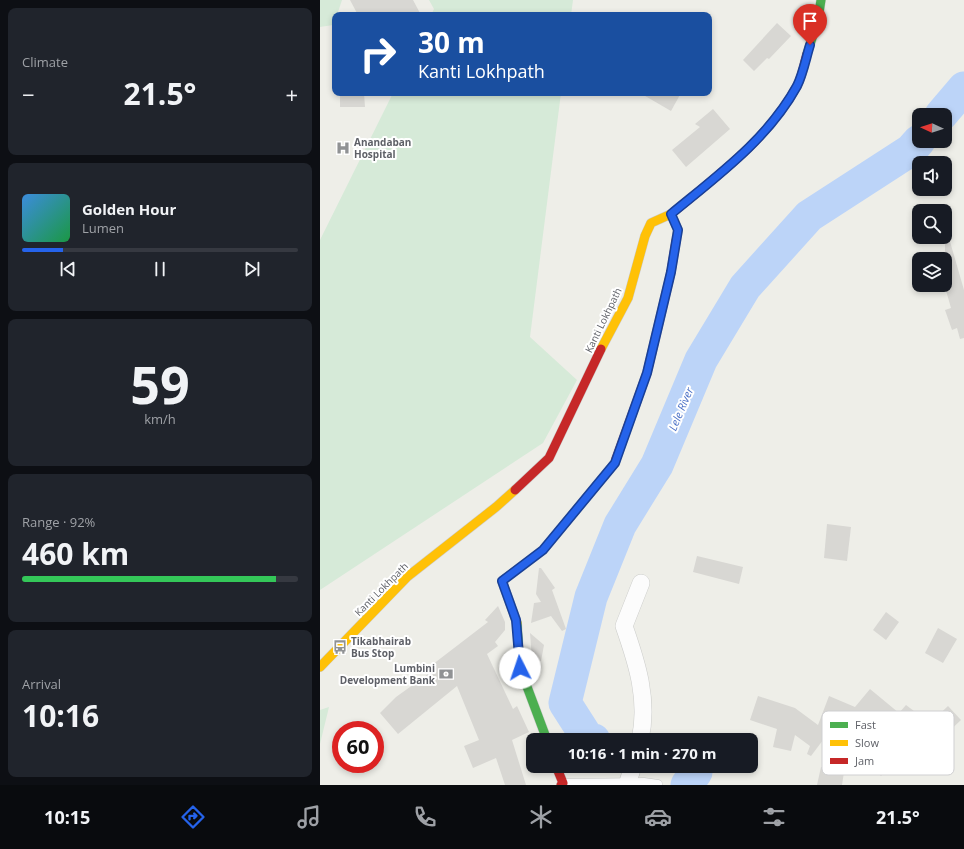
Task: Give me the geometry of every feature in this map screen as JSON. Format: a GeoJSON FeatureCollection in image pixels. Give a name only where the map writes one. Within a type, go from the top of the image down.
{"type":"FeatureCollection","features":[{"type":"Feature","properties":{"kind":"main road","name":"Kanti Lokhpath"},"geometry":{"type":"LineString","coordinates":[[320,668],[407,577],[496,507],[549,458],[603,344],[628,298],[651,223],[671,214],[738,159],[776,118],[798,85],[818,19],[821,0]]}},
{"type":"Feature","properties":{"kind":"main road"},"geometry":{"type":"LineString","coordinates":[[544,733],[520,668],[516,620],[502,581],[543,550],[615,463],[647,373],[671,272],[678,230],[671,214]]}},
{"type":"Feature","properties":{"kind":"main road"},"geometry":{"type":"LineString","coordinates":[[558,773],[562,784]]}},
{"type":"Feature","properties":{"kind":"street"},"geometry":{"type":"LineString","coordinates":[[641,583],[624,626],[636,660],[644,696],[641,733]]}},
{"type":"Feature","properties":{"kind":"street"},"geometry":{"type":"LineString","coordinates":[[627,785],[631,773]]}},
{"type":"Feature","properties":{"kind":"lane"},"geometry":{"type":"LineString","coordinates":[[562,784],[644,782],[658,784]]}},
{"type":"Feature","properties":{"kind":"green space"},"geometry":{"type":"Polygon","coordinates":[[[320,0],[342,0],[338,12],[332,12],[332,25],[320,27],[320,0]]]}},
{"type":"Feature","properties":{"kind":"green space"},"geometry":{"type":"Polygon","coordinates":[[[429,0],[573,0],[571,12],[432,12],[434,9],[429,0]]]}},
{"type":"Feature","properties":{"kind":"green space"},"geometry":{"type":"Polygon","coordinates":[[[392,96],[561,96],[530,337],[577,380],[543,443],[320,590],[320,240],[392,96]]]}},
{"type":"Feature","properties":{"kind":"green space"},"geometry":{"type":"Polygon","coordinates":[[[329,707],[320,744],[320,710],[329,707]]]}},
{"type":"Feature","properties":{"kind":"building"},"geometry":{"type":"Polygon","coordinates":[[[350,0],[413,0],[419,12],[356,12],[350,0]]]}},
{"type":"Feature","properties":{"kind":"building"},"geometry":{"type":"Polygon","coordinates":[[[777,23],[791,36],[769,59],[767,58],[754,71],[743,60],[777,23]]]}},
{"type":"Feature","properties":{"kind":"building"},"geometry":{"type":"Polygon","coordinates":[[[340,96],[364,96],[365,107],[340,107],[340,96]]]}},
{"type":"Feature","properties":{"kind":"building"},"geometry":{"type":"Polygon","coordinates":[[[645,96],[679,96],[671,111],[645,96]]]}},
{"type":"Feature","properties":{"kind":"building"},"geometry":{"type":"Polygon","coordinates":[[[713,109],[730,129],[686,167],[672,150],[700,127],[695,124],[713,109]]]}},
{"type":"Feature","properties":{"kind":"building"},"geometry":{"type":"Polygon","coordinates":[[[945,244],[951,244],[964,290],[964,338],[960,339],[957,328],[952,330],[945,310],[951,308],[946,292],[952,292],[952,252],[945,252],[945,244]]]}},
{"type":"Feature","properties":{"kind":"building"},"geometry":{"type":"Polygon","coordinates":[[[827,524],[851,527],[847,561],[824,558],[827,524]]]}},
{"type":"Feature","properties":{"kind":"building"},"geometry":{"type":"Polygon","coordinates":[[[697,556],[743,567],[739,584],[693,572],[697,556]]]}},
{"type":"Feature","properties":{"kind":"building"},"geometry":{"type":"Polygon","coordinates":[[[539,568],[541,568],[555,588],[552,590],[566,629],[562,631],[551,616],[531,623],[534,603],[541,602],[536,594],[539,568]]]}},
{"type":"Feature","properties":{"kind":"building"},"geometry":{"type":"Polygon","coordinates":[[[498,606],[505,622],[505,630],[495,642],[498,646],[487,654],[513,709],[517,706],[529,732],[512,740],[526,785],[505,785],[496,758],[473,768],[464,746],[479,740],[457,686],[398,734],[380,713],[396,697],[431,672],[428,668],[488,622],[485,620],[498,606]]]}},
{"type":"Feature","properties":{"kind":"building"},"geometry":{"type":"Polygon","coordinates":[[[886,612],[899,622],[886,640],[873,630],[886,612]]]}},
{"type":"Feature","properties":{"kind":"building"},"geometry":{"type":"Polygon","coordinates":[[[938,628],[957,639],[943,663],[925,653],[938,628]]]}},
{"type":"Feature","properties":{"kind":"building"},"geometry":{"type":"Polygon","coordinates":[[[530,633],[544,645],[541,661],[532,659],[530,633]]]}},
{"type":"Feature","properties":{"kind":"building"},"geometry":{"type":"Polygon","coordinates":[[[870,689],[897,711],[823,711],[829,696],[855,707],[870,689]]]}},
{"type":"Feature","properties":{"kind":"building"},"geometry":{"type":"Polygon","coordinates":[[[758,696],[795,708],[818,725],[822,714],[822,741],[811,756],[807,754],[810,746],[795,735],[791,751],[773,747],[777,729],[750,720],[758,696]]]}},
{"type":"Feature","properties":{"kind":"building"},"geometry":{"type":"Polygon","coordinates":[[[906,705],[914,711],[901,711],[906,705]]]}},
{"type":"Feature","properties":{"kind":"building"},"geometry":{"type":"Polygon","coordinates":[[[948,706],[953,711],[943,711],[948,706]]]}},
{"type":"Feature","properties":{"kind":"building"},"geometry":{"type":"Polygon","coordinates":[[[954,712],[961,720],[954,727],[954,712]]]}},
{"type":"Feature","properties":{"kind":"building"},"geometry":{"type":"Polygon","coordinates":[[[821,767],[822,775],[844,775],[842,785],[817,785],[821,767]]]}},
{"type":"Feature","properties":{"kind":"waterway","name":"Lele River"},"geometry":{"type":"LineString","coordinates":[[947,108],[964,88]]}},
{"type":"Feature","properties":{"kind":"waterway","name":"Lele River"},"geometry":{"type":"LineString","coordinates":[[584,733],[565,703],[591,597],[620,525],[657,465],[701,360],[745,287],[809,216],[913,148]]}},
{"type":"Feature","properties":{"kind":"waterway","name":"Lele River"},"geometry":{"type":"LineString","coordinates":[[687,785],[695,773]]}},
{"type":"Feature","properties":{"kind":"traffic: fast"},"geometry":{"type":"LineString","coordinates":[[807,54],[818,19],[821,0]]}},
{"type":"Feature","properties":{"kind":"traffic: fast"},"geometry":{"type":"LineString","coordinates":[[517,623],[520,668],[544,733]]}},
{"type":"Feature","properties":{"kind":"traffic: slow"},"geometry":{"type":"LineString","coordinates":[[601,349],[628,298],[645,236],[651,223],[671,214],[678,230],[676,241]]}},
{"type":"Feature","properties":{"kind":"traffic: slow"},"geometry":{"type":"LineString","coordinates":[[517,623],[502,581],[543,550],[615,463],[616,459]]}},
{"type":"Feature","properties":{"kind":"traffic: slow"},"geometry":{"type":"LineString","coordinates":[[320,667],[407,577],[496,507],[515,490]]}},
{"type":"Feature","properties":{"kind":"traffic: jam"},"geometry":{"type":"LineString","coordinates":[[671,214],[740,156],[772,123],[797,86],[802,75],[807,54]]}},
{"type":"Feature","properties":{"kind":"traffic: jam"},"geometry":{"type":"LineString","coordinates":[[616,459],[647,373],[671,272],[676,241]]}},
{"type":"Feature","properties":{"kind":"traffic: jam"},"geometry":{"type":"LineString","coordinates":[[515,490],[549,458],[601,349]]}},
{"type":"Feature","properties":{"kind":"traffic: jam"},"geometry":{"type":"LineString","coordinates":[[559,773],[563,783],[561,785]]}},
{"type":"Feature","properties":{"kind":"place","name":"Anandaban Hospital"},"geometry":{"type":"Point","coordinates":[343,148]}},
{"type":"Feature","properties":{"kind":"place","name":"Tikabhairab Bus Stop"},"geometry":{"type":"Point","coordinates":[340,647]}},
{"type":"Feature","properties":{"kind":"place","name":"Lumbini Development Bank"},"geometry":{"type":"Point","coordinates":[446,674]}},
{"type":"Feature","properties":{"kind":"route"},"geometry":{"type":"LineString","coordinates":[[520,668],[516,620],[502,581],[543,550],[615,463],[647,373],[671,272],[678,230],[671,214],[738,159],[776,118],[798,85],[810,45]]}}]}
